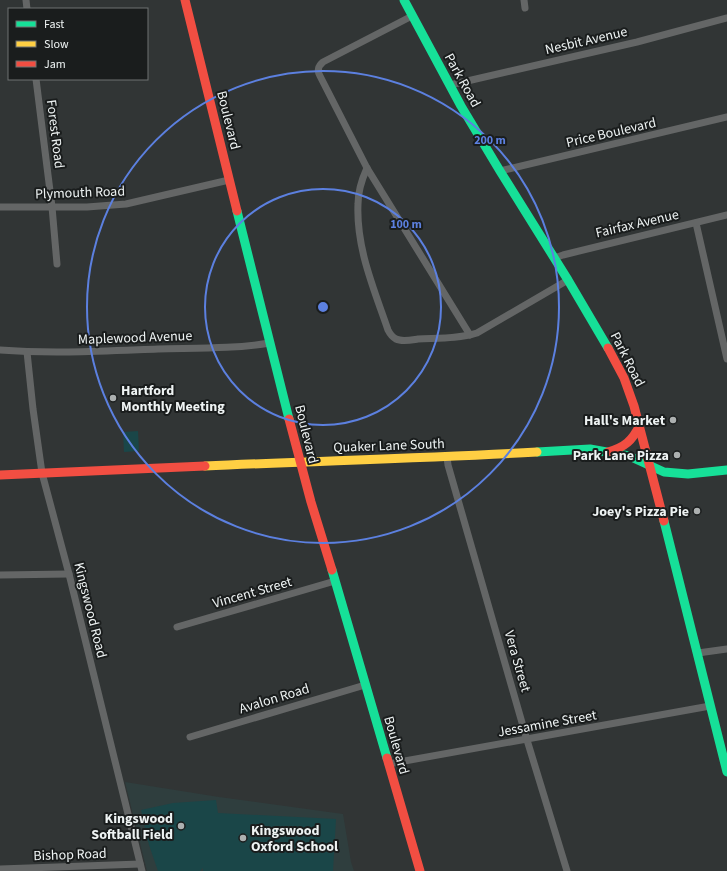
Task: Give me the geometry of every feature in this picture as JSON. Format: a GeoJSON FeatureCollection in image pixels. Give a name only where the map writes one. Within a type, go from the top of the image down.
{"type":"FeatureCollection","features":[{"type":"Feature","properties":{"kind":"main road","name":"Boulevard"},"geometry":{"type":"LineString","coordinates":[[184,0],[300,462],[420,871]]}},
{"type":"Feature","properties":{"kind":"main road","name":"Park Road"},"geometry":{"type":"LineString","coordinates":[[404,0],[461,106],[617,362],[630,393],[640,425],[727,772]]}},
{"type":"Feature","properties":{"kind":"main road"},"geometry":{"type":"LineString","coordinates":[[608,452],[624,446],[635,435],[640,425]]}},
{"type":"Feature","properties":{"kind":"main road","name":"Quaker Lane South"},"geometry":{"type":"LineString","coordinates":[[0,475],[448,457],[590,449],[629,456],[650,467],[664,472],[682,474],[727,470]]}},
{"type":"Feature","properties":{"kind":"street"},"geometry":{"type":"LineString","coordinates":[[524,0],[525,8]]}},
{"type":"Feature","properties":{"kind":"street"},"geometry":{"type":"LineString","coordinates":[[412,16],[323,62],[318,71],[367,168],[470,335]]}},
{"type":"Feature","properties":{"kind":"street","name":"Nesbit Avenue"},"geometry":{"type":"LineString","coordinates":[[450,86],[637,42],[727,18]]}},
{"type":"Feature","properties":{"kind":"street","name":"Forest Road"},"geometry":{"type":"LineString","coordinates":[[36,80],[52,206],[57,264]]}},
{"type":"Feature","properties":{"kind":"street","name":"Price Boulevard"},"geometry":{"type":"LineString","coordinates":[[500,172],[727,117]]}},
{"type":"Feature","properties":{"kind":"street"},"geometry":{"type":"LineString","coordinates":[[367,168],[361,183],[358,203],[358,224],[361,243],[364,258],[390,334],[396,339],[455,337],[477,333],[568,280]]}},
{"type":"Feature","properties":{"kind":"street","name":"Plymouth Road"},"geometry":{"type":"LineString","coordinates":[[0,207],[87,207],[126,204],[229,180]]}},
{"type":"Feature","properties":{"kind":"street","name":"Fairfax Avenue"},"geometry":{"type":"LineString","coordinates":[[554,258],[563,254],[727,215]]}},
{"type":"Feature","properties":{"kind":"street"},"geometry":{"type":"LineString","coordinates":[[696,223],[727,359]]}},
{"type":"Feature","properties":{"kind":"street","name":"Maplewood Avenue"},"geometry":{"type":"LineString","coordinates":[[0,350],[27,352],[90,352],[223,347],[270,343]]}},
{"type":"Feature","properties":{"kind":"street","name":"Kingswood Road"},"geometry":{"type":"LineString","coordinates":[[27,352],[42,473],[69,574],[141,868]]}},
{"type":"Feature","properties":{"kind":"street","name":"Vera Street"},"geometry":{"type":"LineString","coordinates":[[448,457],[448,465],[527,740],[567,871]]}},
{"type":"Feature","properties":{"kind":"street"},"geometry":{"type":"LineString","coordinates":[[0,575],[69,574]]}},
{"type":"Feature","properties":{"kind":"street","name":"Vincent Street"},"geometry":{"type":"LineString","coordinates":[[177,627],[335,581]]}},
{"type":"Feature","properties":{"kind":"street"},"geometry":{"type":"LineString","coordinates":[[698,653],[727,649]]}},
{"type":"Feature","properties":{"kind":"street","name":"Avalon Road"},"geometry":{"type":"LineString","coordinates":[[190,737],[365,685]]}},
{"type":"Feature","properties":{"kind":"street","name":"Jessamine Street"},"geometry":{"type":"LineString","coordinates":[[388,764],[710,706]]}},
{"type":"Feature","properties":{"kind":"street","name":"Bishop Road"},"geometry":{"type":"LineString","coordinates":[[0,869],[141,868]]}},
{"type":"Feature","properties":{"kind":"shaded area"},"geometry":{"type":"Polygon","coordinates":[[[138,431],[139,451],[124,452],[123,432],[138,431]]]}},
{"type":"Feature","properties":{"kind":"shaded area","name":"Kingswood Oxford School"},"geometry":{"type":"Polygon","coordinates":[[[125,782],[343,814],[351,862],[354,871],[147,871],[125,782]]]}},
{"type":"Feature","properties":{"kind":"shaded area","name":"Kingswood Oxford School"},"geometry":{"type":"Polygon","coordinates":[[[216,800],[218,813],[336,819],[333,871],[203,871],[203,868],[200,871],[158,871],[149,845],[141,810],[173,803],[216,800]]]}},
{"type":"Feature","properties":{"kind":"traffic: fast"},"geometry":{"type":"LineString","coordinates":[[404,0],[461,106],[608,348]]}},
{"type":"Feature","properties":{"kind":"traffic: fast"},"geometry":{"type":"LineString","coordinates":[[237,211],[289,419]]}},
{"type":"Feature","properties":{"kind":"traffic: fast"},"geometry":{"type":"LineString","coordinates":[[537,452],[590,449],[629,456],[664,472],[688,474],[727,470]]}},
{"type":"Feature","properties":{"kind":"traffic: fast"},"geometry":{"type":"LineString","coordinates":[[664,521],[727,772]]}},
{"type":"Feature","properties":{"kind":"traffic: fast"},"geometry":{"type":"LineString","coordinates":[[332,570],[387,758]]}},
{"type":"Feature","properties":{"kind":"traffic: slow"},"geometry":{"type":"LineString","coordinates":[[205,466],[537,452]]}},
{"type":"Feature","properties":{"kind":"traffic: jam"},"geometry":{"type":"LineString","coordinates":[[185,0],[237,211]]}},
{"type":"Feature","properties":{"kind":"traffic: jam"},"geometry":{"type":"LineString","coordinates":[[608,348],[624,378],[634,406],[664,521]]}},
{"type":"Feature","properties":{"kind":"traffic: jam"},"geometry":{"type":"LineString","coordinates":[[289,419],[311,502],[332,570]]}},
{"type":"Feature","properties":{"kind":"traffic: jam"},"geometry":{"type":"LineString","coordinates":[[608,452],[627,443],[640,425]]}},
{"type":"Feature","properties":{"kind":"traffic: jam"},"geometry":{"type":"LineString","coordinates":[[0,475],[205,466]]}},
{"type":"Feature","properties":{"kind":"traffic: jam"},"geometry":{"type":"LineString","coordinates":[[387,758],[420,871]]}},
{"type":"Feature","properties":{"kind":"place","name":"Hartford Monthly Meeting"},"geometry":{"type":"Point","coordinates":[113,398]}},
{"type":"Feature","properties":{"kind":"place","name":"Hall's Market"},"geometry":{"type":"Point","coordinates":[673,420]}},
{"type":"Feature","properties":{"kind":"place","name":"Park Lane Pizza"},"geometry":{"type":"Point","coordinates":[677,455]}},
{"type":"Feature","properties":{"kind":"place","name":"Joey's Pizza Pie"},"geometry":{"type":"Point","coordinates":[697,511]}},
{"type":"Feature","properties":{"kind":"place","name":"Kingswood Softball Field"},"geometry":{"type":"Point","coordinates":[181,826]}},
{"type":"Feature","properties":{"kind":"place","name":"Kingswood Oxford School"},"geometry":{"type":"Point","coordinates":[243,838]}}]}
